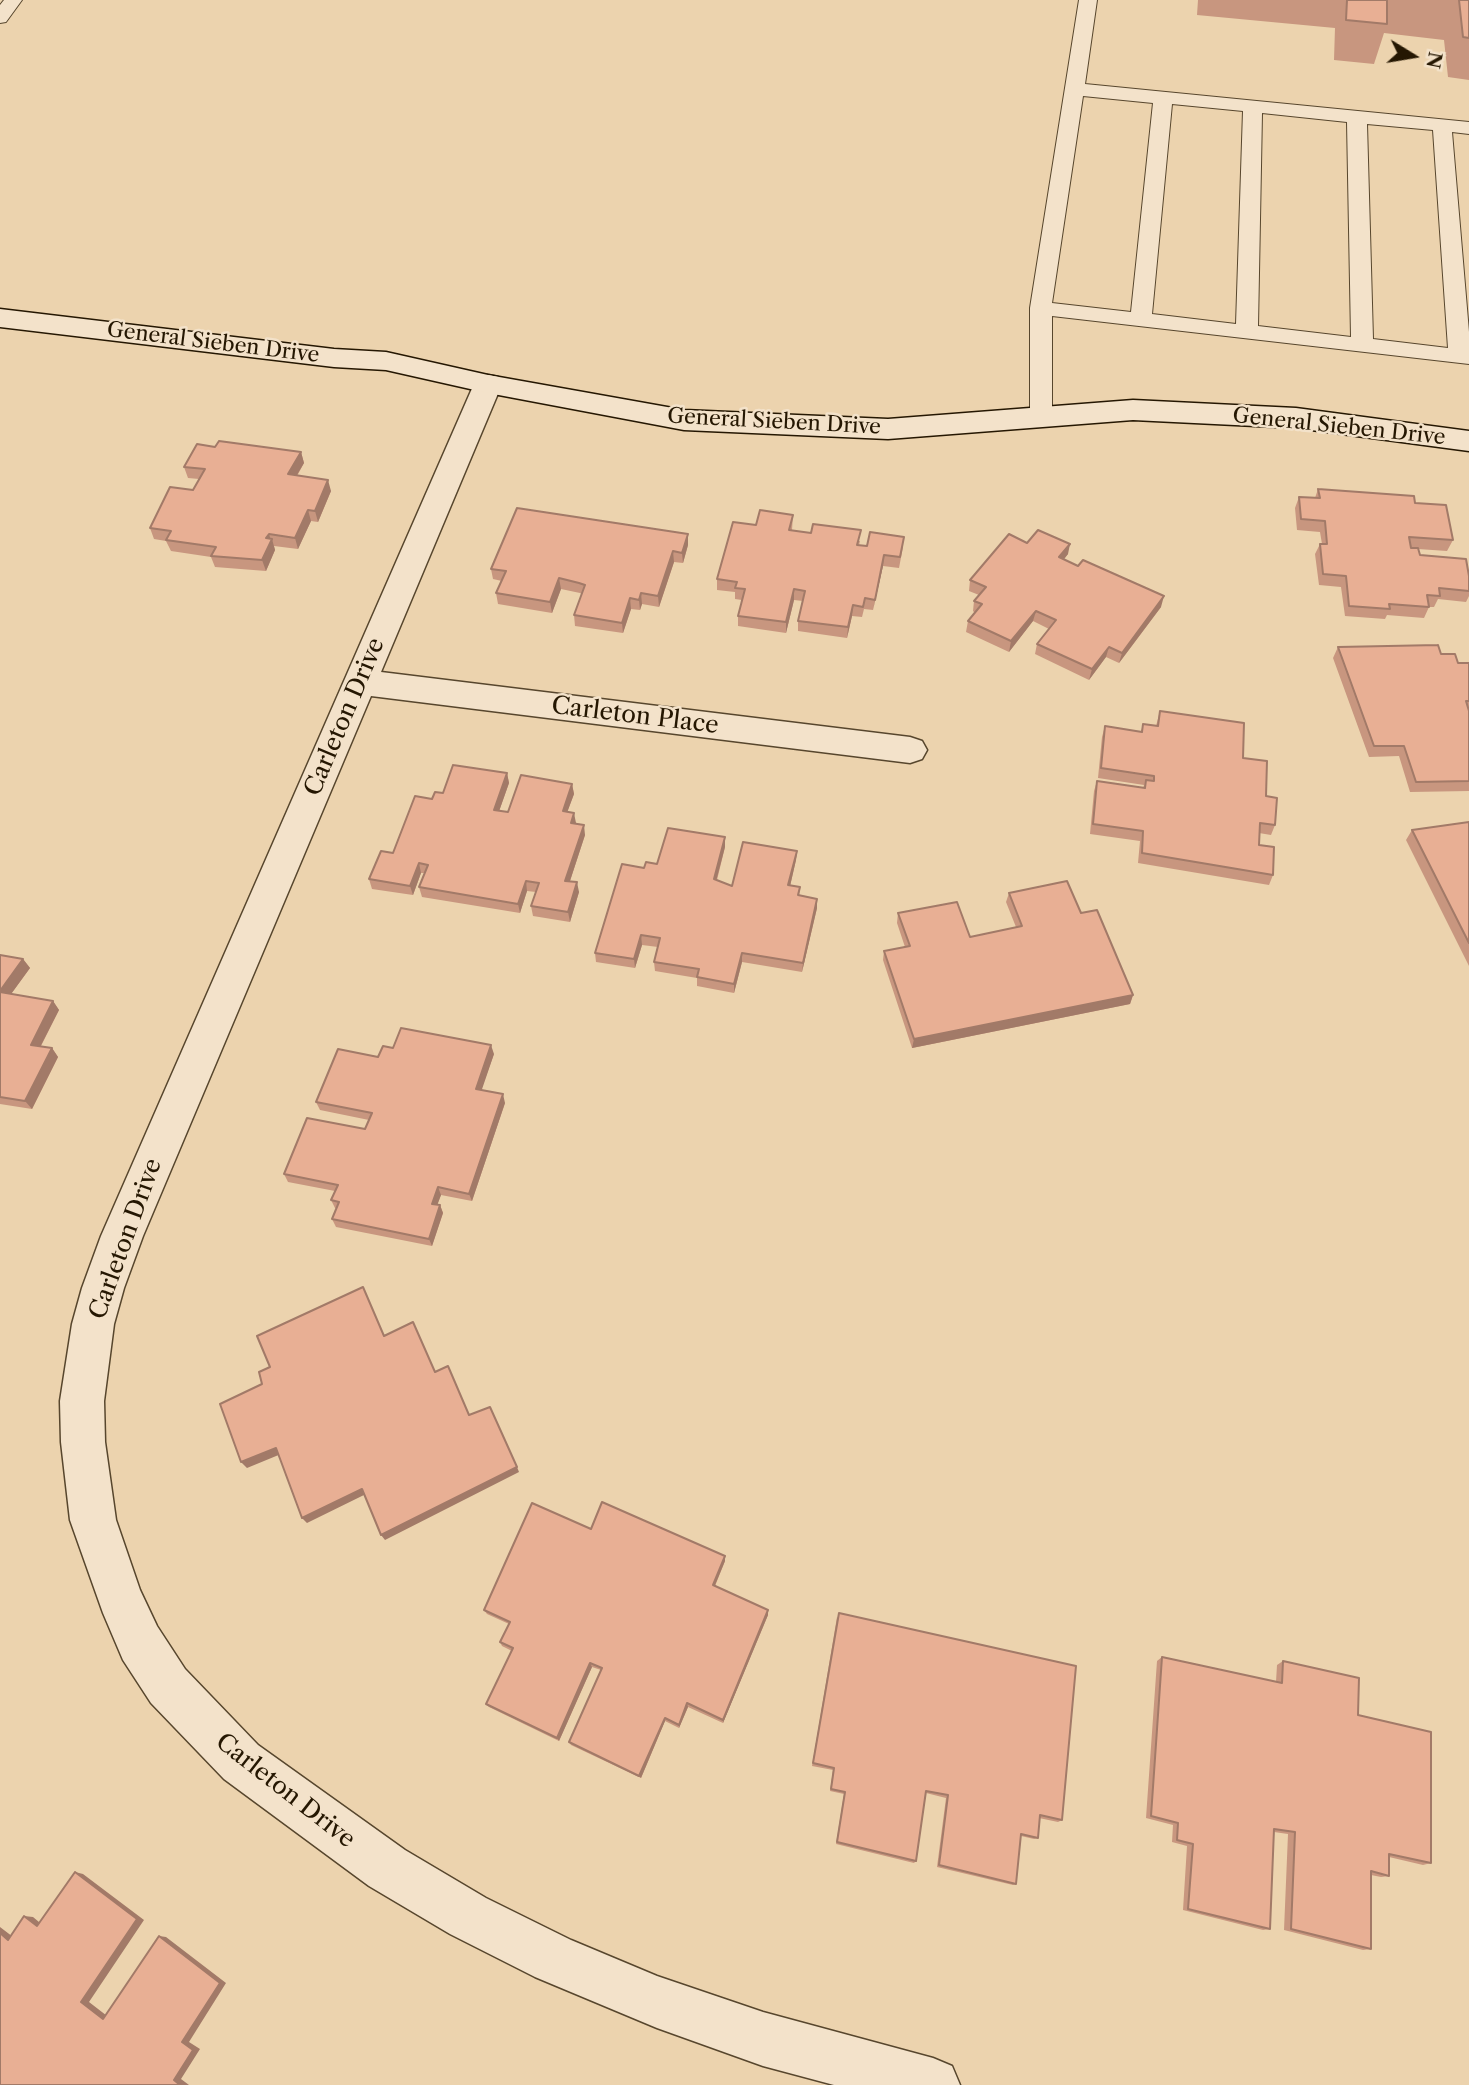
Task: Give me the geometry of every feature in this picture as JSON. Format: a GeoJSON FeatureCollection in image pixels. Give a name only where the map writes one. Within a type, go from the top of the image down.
{"type":"FeatureCollection","features":[{"type":"Feature","properties":{"kind":"street","name":"General Sieben Drive"},"geometry":{"type":"LineString","coordinates":[[0,318],[334,358],[386,361],[488,384],[684,420],[888,429],[1133,410],[1296,418],[1469,440]]}},
{"type":"Feature","properties":{"kind":"street","name":"Carleton Drive"},"geometry":{"type":"LineString","coordinates":[[488,384],[122,1236],[93,1324],[82,1401],[83,1442],[93,1520],[119,1597],[147,1654],[168,1686],[241,1762],[387,1868],[468,1916],[553,1959],[657,2002],[763,2039],[933,2085]]}},
{"type":"Feature","properties":{"kind":"street","name":"Carleton Place"},"geometry":{"type":"LineString","coordinates":[[360,682],[909,750]]}},
{"type":"Feature","properties":{"kind":"lane"},"geometry":{"type":"LineString","coordinates":[[0,18],[13,0]]}},
{"type":"Feature","properties":{"kind":"lane"},"geometry":{"type":"LineString","coordinates":[[1041,417],[1041,308],[1088,0]]}},
{"type":"Feature","properties":{"kind":"lane"},"geometry":{"type":"LineString","coordinates":[[1074,89],[1469,128]]}},
{"type":"Feature","properties":{"kind":"lane"},"geometry":{"type":"LineString","coordinates":[[1141,319],[1163,98]]}},
{"type":"Feature","properties":{"kind":"lane"},"geometry":{"type":"LineString","coordinates":[[1247,331],[1252,107]]}},
{"type":"Feature","properties":{"kind":"lane"},"geometry":{"type":"LineString","coordinates":[[1357,117],[1362,345]]}},
{"type":"Feature","properties":{"kind":"lane"},"geometry":{"type":"LineString","coordinates":[[1041,308],[1464,357],[1441,126]]}},
{"type":"Feature","properties":{"kind":"building"},"geometry":{"type":"Polygon","coordinates":[[[1347,0],[1387,0],[1387,24],[1346,20],[1347,0]]]}},
{"type":"Feature","properties":{"kind":"building"},"geometry":{"type":"Polygon","coordinates":[[[1459,0],[1469,0],[1469,38],[1463,37],[1459,0]]]}},
{"type":"Feature","properties":{"kind":"building"},"geometry":{"type":"Polygon","coordinates":[[[219,441],[301,452],[288,474],[328,480],[315,511],[308,510],[295,538],[269,534],[266,538],[272,539],[262,560],[211,556],[216,547],[166,540],[171,531],[150,528],[170,487],[193,490],[205,469],[184,467],[197,444],[215,447],[219,441]]]}},
{"type":"Feature","properties":{"kind":"building"},"geometry":{"type":"Polygon","coordinates":[[[1318,489],[1414,496],[1415,503],[1446,505],[1453,540],[1409,537],[1411,548],[1418,548],[1420,555],[1466,559],[1469,591],[1439,588],[1440,596],[1427,595],[1429,607],[1389,604],[1390,609],[1349,606],[1346,576],[1323,574],[1320,544],[1327,544],[1325,521],[1301,519],[1299,497],[1320,498],[1318,489]]]}},
{"type":"Feature","properties":{"kind":"building"},"geometry":{"type":"Polygon","coordinates":[[[517,508],[688,534],[682,553],[673,551],[658,596],[641,593],[639,600],[630,598],[622,623],[574,615],[585,585],[559,578],[550,602],[496,593],[506,571],[491,569],[517,508]]]}},
{"type":"Feature","properties":{"kind":"building"},"geometry":{"type":"Polygon","coordinates":[[[760,510],[793,515],[789,530],[811,533],[813,524],[861,530],[857,545],[867,546],[870,532],[904,537],[900,557],[884,555],[875,600],[865,598],[863,607],[853,605],[848,627],[798,621],[805,591],[794,589],[786,622],[738,616],[745,589],[735,588],[737,582],[717,579],[733,522],[756,525],[760,510]]]}},
{"type":"Feature","properties":{"kind":"building"},"geometry":{"type":"Polygon","coordinates":[[[1038,530],[1070,544],[1059,557],[1078,566],[1083,560],[1164,596],[1122,653],[1109,647],[1092,669],[1037,644],[1056,620],[1036,611],[1011,641],[968,621],[982,604],[974,601],[986,587],[970,580],[1009,534],[1027,543],[1038,530]]]}},
{"type":"Feature","properties":{"kind":"building"},"geometry":{"type":"Polygon","coordinates":[[[1438,645],[1441,654],[1455,654],[1458,663],[1469,663],[1469,701],[1466,701],[1469,711],[1469,781],[1416,782],[1404,746],[1374,746],[1338,647],[1438,645]]]}},
{"type":"Feature","properties":{"kind":"building"},"geometry":{"type":"Polygon","coordinates":[[[1160,711],[1244,723],[1243,758],[1267,761],[1266,796],[1277,798],[1275,825],[1260,823],[1259,845],[1274,847],[1273,875],[1142,853],[1143,831],[1093,824],[1097,781],[1145,788],[1146,780],[1154,781],[1154,776],[1101,768],[1105,726],[1142,732],[1143,724],[1158,726],[1160,711]]]}},
{"type":"Feature","properties":{"kind":"building"},"geometry":{"type":"Polygon","coordinates":[[[453,765],[507,773],[494,810],[508,812],[521,775],[572,784],[563,811],[574,813],[571,823],[584,825],[565,881],[577,882],[568,912],[531,906],[539,883],[526,881],[518,904],[419,887],[428,865],[419,863],[410,886],[369,879],[381,851],[393,853],[415,796],[432,799],[435,792],[443,793],[453,765]]]}},
{"type":"Feature","properties":{"kind":"building"},"geometry":{"type":"Polygon","coordinates":[[[1469,822],[1469,943],[1412,830],[1469,822]]]}},
{"type":"Feature","properties":{"kind":"building"},"geometry":{"type":"Polygon","coordinates":[[[668,828],[725,837],[714,879],[732,886],[743,842],[797,851],[788,885],[800,887],[798,895],[817,899],[803,963],[742,953],[734,984],[697,977],[699,969],[654,962],[660,938],[641,935],[634,959],[595,953],[622,864],[644,868],[646,862],[657,864],[668,828]]]}},
{"type":"Feature","properties":{"kind":"building"},"geometry":{"type":"Polygon","coordinates":[[[1067,881],[1081,913],[1097,910],[1133,995],[914,1039],[884,951],[910,946],[898,913],[957,902],[970,937],[1022,926],[1009,893],[1067,881]]]}},
{"type":"Feature","properties":{"kind":"building"},"geometry":{"type":"Polygon","coordinates":[[[0,955],[23,959],[0,991],[0,955]]]}},
{"type":"Feature","properties":{"kind":"building"},"geometry":{"type":"Polygon","coordinates":[[[0,992],[53,1001],[31,1045],[52,1048],[25,1101],[0,1097],[0,992]]]}},
{"type":"Feature","properties":{"kind":"building"},"geometry":{"type":"Polygon","coordinates":[[[401,1028],[491,1045],[476,1089],[503,1094],[469,1194],[438,1187],[432,1204],[440,1205],[429,1239],[332,1219],[339,1202],[331,1200],[338,1185],[284,1174],[307,1118],[365,1129],[372,1113],[316,1102],[338,1049],[378,1057],[383,1046],[393,1048],[401,1028]]]}},
{"type":"Feature","properties":{"kind":"building"},"geometry":{"type":"Polygon","coordinates":[[[363,1287],[384,1336],[413,1322],[435,1372],[448,1366],[469,1415],[490,1407],[517,1467],[381,1535],[362,1489],[302,1518],[276,1448],[241,1462],[220,1404],[262,1384],[259,1372],[270,1367],[257,1336],[363,1287]]]}},
{"type":"Feature","properties":{"kind":"building"},"geometry":{"type":"Polygon","coordinates":[[[602,1502],[725,1556],[713,1585],[768,1610],[723,1720],[687,1703],[679,1725],[665,1718],[639,1776],[569,1742],[602,1668],[590,1663],[557,1738],[486,1704],[513,1648],[500,1642],[510,1622],[484,1610],[532,1503],[591,1529],[602,1502]]]}},
{"type":"Feature","properties":{"kind":"building"},"geometry":{"type":"Polygon","coordinates":[[[839,1613],[1076,1666],[1062,1820],[1040,1815],[1038,1838],[1021,1834],[1016,1884],[939,1865],[948,1795],[926,1791],[916,1861],[837,1842],[845,1792],[831,1789],[834,1768],[813,1763],[839,1613]]]}},
{"type":"Feature","properties":{"kind":"building"},"geometry":{"type":"Polygon","coordinates":[[[1162,1657],[1282,1683],[1283,1661],[1359,1678],[1358,1715],[1431,1732],[1431,1863],[1389,1854],[1389,1876],[1371,1871],[1371,1949],[1291,1929],[1295,1832],[1274,1829],[1270,1929],[1188,1909],[1193,1844],[1177,1840],[1178,1823],[1151,1816],[1162,1657]]]}},
{"type":"Feature","properties":{"kind":"building"},"geometry":{"type":"Polygon","coordinates":[[[75,1872],[137,1919],[81,2002],[103,2019],[159,1936],[220,1983],[182,2042],[193,2050],[174,2080],[180,2085],[0,2085],[0,1933],[8,1940],[24,1916],[37,1926],[75,1872]]]}}]}
